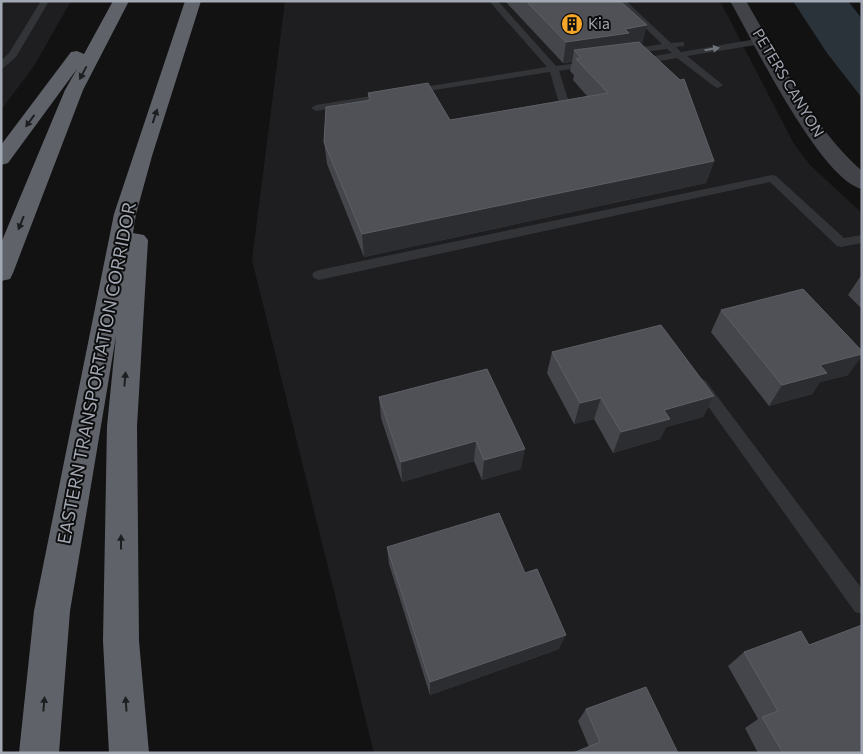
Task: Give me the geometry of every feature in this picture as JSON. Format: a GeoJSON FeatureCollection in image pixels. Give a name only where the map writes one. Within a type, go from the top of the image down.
{"type":"FeatureCollection","features":[{"type":"Feature","properties":{"kind":"highway","name":"EASTERN TRANSPORTATION CORRIDOR"},"geometry":{"type":"LineString","coordinates":[[39,753],[52,611],[126,214],[142,156],[193,1]]}},
{"type":"Feature","properties":{"kind":"highway"},"geometry":{"type":"LineString","coordinates":[[1,159],[80,51],[118,8]]}},
{"type":"Feature","properties":{"kind":"highway"},"geometry":{"type":"LineString","coordinates":[[1,273],[74,90],[118,8]]}},
{"type":"Feature","properties":{"kind":"highway"},"geometry":{"type":"LineString","coordinates":[[129,753],[121,641],[122,426],[142,156]]}},
{"type":"Feature","properties":{"kind":"street","name":"PETERS CANYON"},"geometry":{"type":"LineString","coordinates":[[738,1],[755,35],[812,128],[852,175],[862,183]]}},
{"type":"Feature","properties":{"kind":"lane"},"geometry":{"type":"LineString","coordinates":[[1,67],[13,55],[45,1]]}},
{"type":"Feature","properties":{"kind":"lane"},"geometry":{"type":"LineString","coordinates":[[493,1],[554,69],[563,100],[569,106]]}},
{"type":"Feature","properties":{"kind":"lane"},"geometry":{"type":"LineString","coordinates":[[620,1],[679,55],[718,85]]}},
{"type":"Feature","properties":{"kind":"lane"},"geometry":{"type":"LineString","coordinates":[[689,43],[640,50],[625,58],[648,60],[679,55],[755,35]]}},
{"type":"Feature","properties":{"kind":"lane"},"geometry":{"type":"LineString","coordinates":[[316,108],[601,61]]}},
{"type":"Feature","properties":{"kind":"lane"},"geometry":{"type":"LineString","coordinates":[[319,275],[772,178],[841,243],[862,239]]}},
{"type":"Feature","properties":{"kind":"lane"},"geometry":{"type":"LineString","coordinates":[[692,373],[862,605]]}},
{"type":"Feature","properties":{"kind":"shaded area"},"geometry":{"type":"Polygon","coordinates":[[[1,1],[71,1],[34,66],[1,110],[1,1]]]}},
{"type":"Feature","properties":{"kind":"shaded area"},"geometry":{"type":"Polygon","coordinates":[[[285,1],[718,1],[722,5],[794,144],[810,165],[862,213],[862,753],[374,753],[252,260],[285,1]]]}},
{"type":"Feature","properties":{"kind":"shaded area"},"geometry":{"type":"Polygon","coordinates":[[[793,1],[848,1],[862,19],[862,98],[827,53],[793,1]]]}},
{"type":"Feature","properties":{"kind":"building"},"geometry":{"type":"Polygon","coordinates":[[[526,1],[620,1],[647,25],[625,29],[629,33],[566,42],[526,1]]]}},
{"type":"Feature","properties":{"kind":"building"},"geometry":{"type":"Polygon","coordinates":[[[639,42],[680,80],[684,79],[714,161],[362,234],[324,142],[326,107],[371,100],[368,93],[428,83],[450,120],[608,93],[576,59],[581,58],[574,50],[639,42]]]}},
{"type":"Feature","properties":{"kind":"building"},"geometry":{"type":"Polygon","coordinates":[[[803,289],[862,351],[862,354],[820,365],[827,373],[782,385],[721,310],[803,289]]]}},
{"type":"Feature","properties":{"kind":"building"},"geometry":{"type":"Polygon","coordinates":[[[661,325],[714,396],[664,410],[670,419],[621,432],[601,398],[580,403],[552,352],[661,325]]]}},
{"type":"Feature","properties":{"kind":"building"},"geometry":{"type":"Polygon","coordinates":[[[487,369],[525,449],[484,460],[476,441],[401,462],[379,397],[487,369]]]}},
{"type":"Feature","properties":{"kind":"building"},"geometry":{"type":"Polygon","coordinates":[[[499,513],[525,573],[537,569],[566,635],[430,682],[387,547],[499,513]]]}},
{"type":"Feature","properties":{"kind":"building"},"geometry":{"type":"Polygon","coordinates":[[[862,625],[862,753],[783,753],[762,717],[778,711],[744,652],[801,631],[809,645],[862,625]]]}},
{"type":"Feature","properties":{"kind":"building"},"geometry":{"type":"Polygon","coordinates":[[[646,687],[678,753],[573,753],[600,742],[586,709],[646,687]]]}},
{"type":"Feature","properties":{"kind":"place","name":"Kia"},"geometry":{"type":"Point","coordinates":[572,24]}}]}
